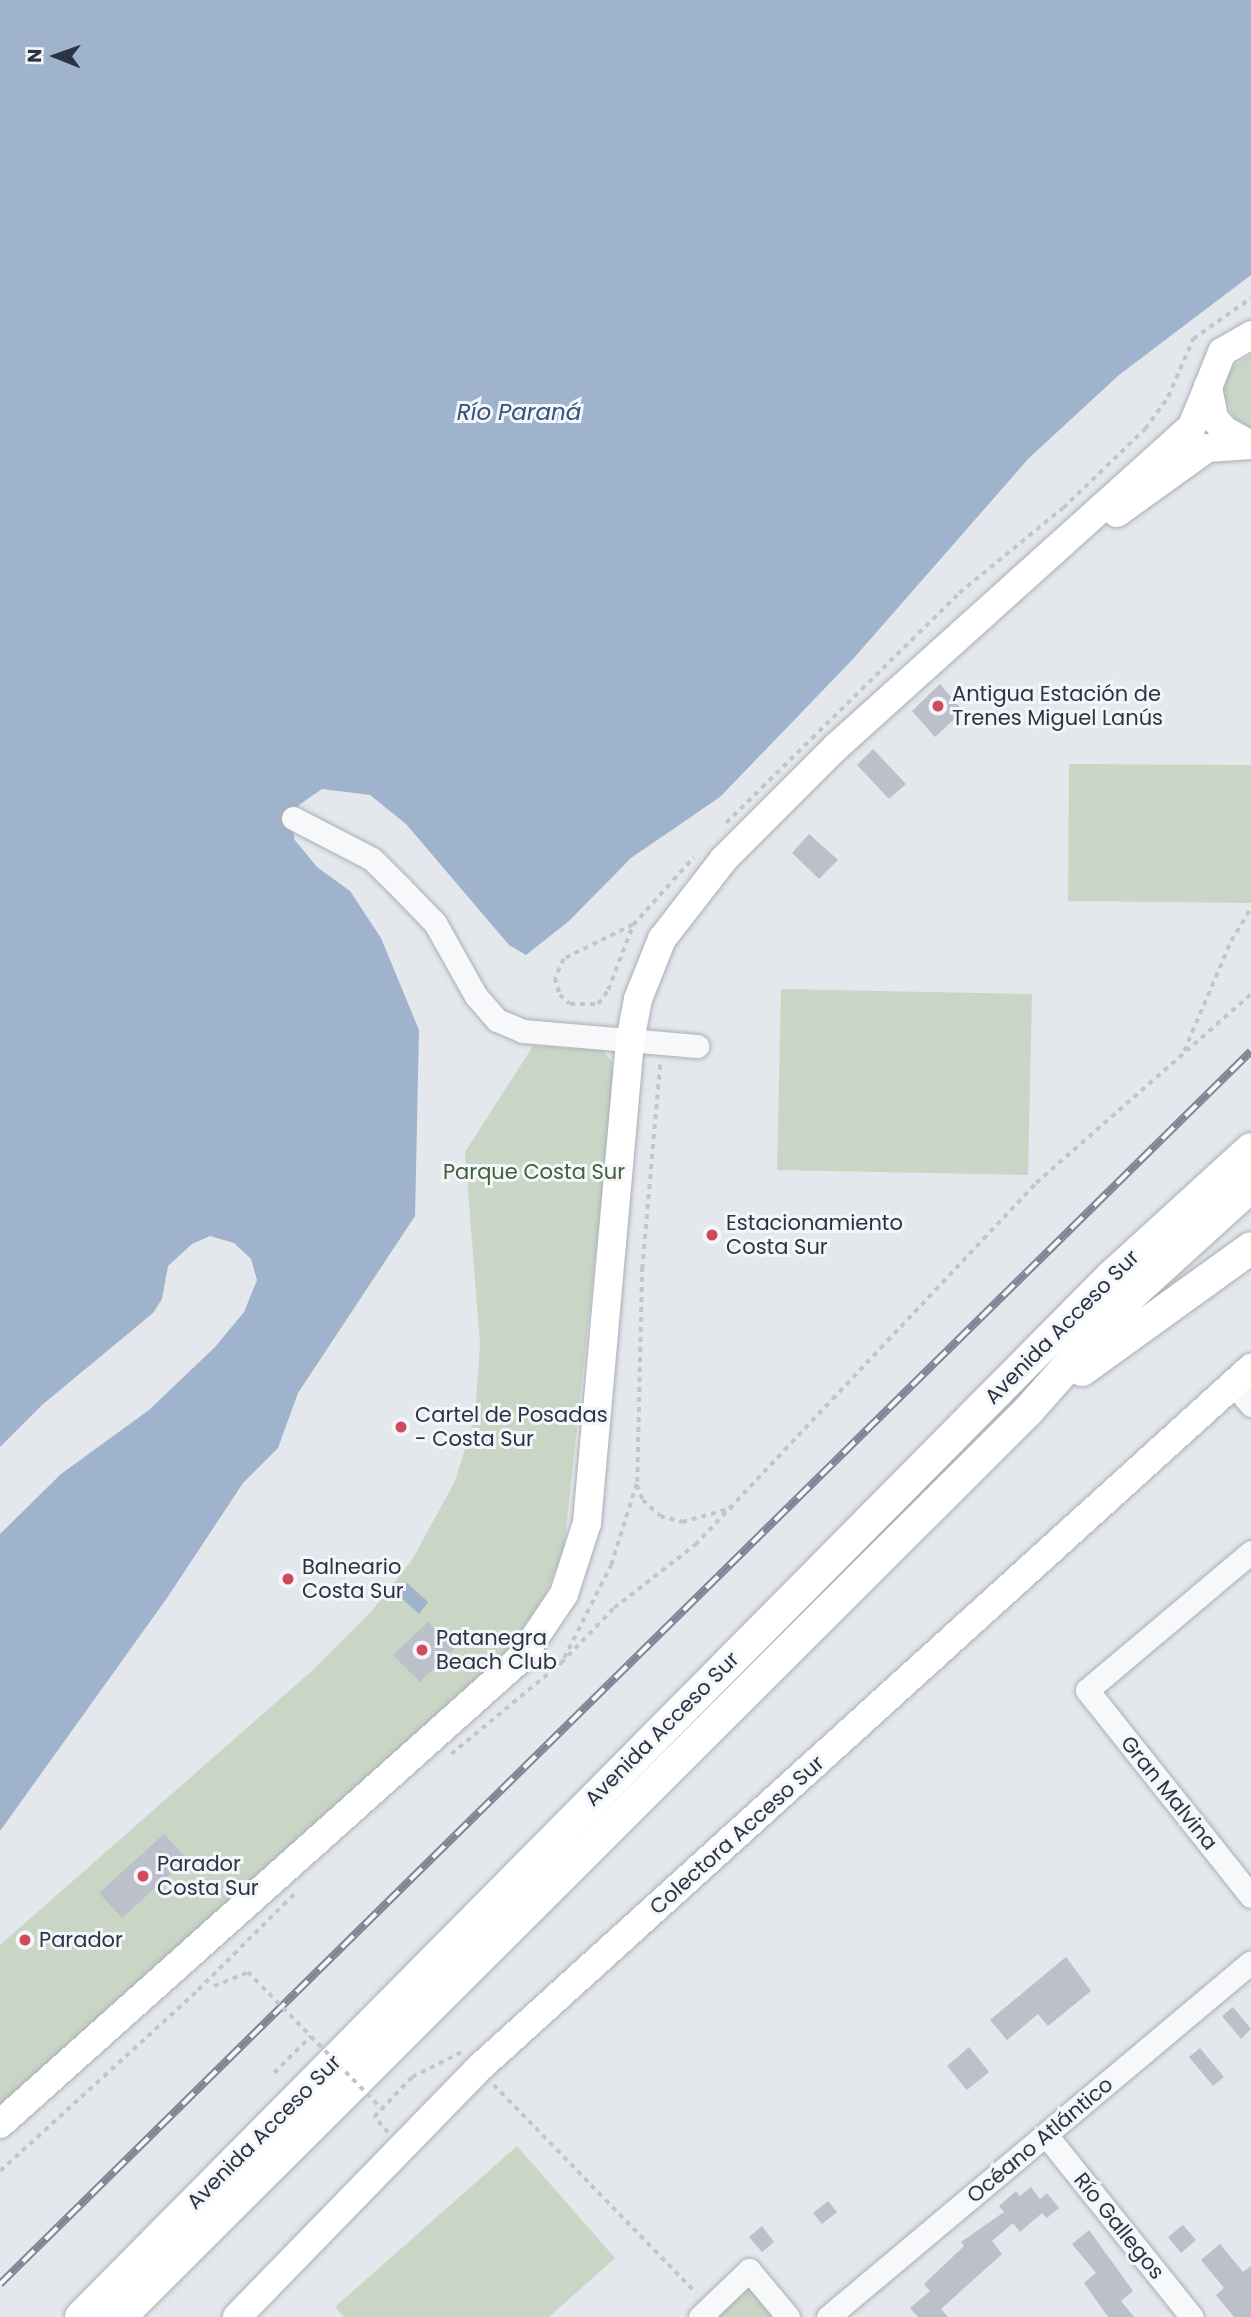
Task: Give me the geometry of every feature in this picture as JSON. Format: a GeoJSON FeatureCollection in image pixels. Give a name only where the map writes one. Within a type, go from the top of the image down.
{"type":"FeatureCollection","features":[{"type":"Feature","properties":{"kind":"highway","name":"Avenida Acceso Sur"},"geometry":{"type":"LineString","coordinates":[[81,2317],[1112,1276],[1251,1149]]}},
{"type":"Feature","properties":{"kind":"highway","name":"Avenida Acceso Sur"},"geometry":{"type":"LineString","coordinates":[[120,2317],[1028,1411],[1129,1297],[1251,1186]]}},
{"type":"Feature","properties":{"kind":"highway"},"geometry":{"type":"LineString","coordinates":[[1028,1411],[1251,1248]]}},
{"type":"Feature","properties":{"kind":"main road"},"geometry":{"type":"LineString","coordinates":[[0,2124],[521,1658],[564,1594],[587,1522],[630,1041],[638,999],[662,939],[724,859],[875,710],[1192,426],[1222,352],[1251,335]]}},
{"type":"Feature","properties":{"kind":"main road"},"geometry":{"type":"LineString","coordinates":[[1208,387],[1214,418],[1237,440],[1251,445]]}},
{"type":"Feature","properties":{"kind":"main road"},"geometry":{"type":"LineString","coordinates":[[1031,572],[1207,448],[1251,445]]}},
{"type":"Feature","properties":{"kind":"main road","name":"Colectora Acceso Sur"},"geometry":{"type":"LineString","coordinates":[[237,2317],[478,2069],[1241,1375]]}},
{"type":"Feature","properties":{"kind":"street"},"geometry":{"type":"LineString","coordinates":[[293,818],[372,859],[435,923],[476,996],[497,1020],[523,1031],[697,1046]]}},
{"type":"Feature","properties":{"kind":"street"},"geometry":{"type":"LineString","coordinates":[[1241,1375],[1251,1405]]}},
{"type":"Feature","properties":{"kind":"street","name":"Gran Malvina"},"geometry":{"type":"LineString","coordinates":[[1251,1552],[1087,1690],[1251,1896]]}},
{"type":"Feature","properties":{"kind":"street","name":"Océano Atlántico"},"geometry":{"type":"LineString","coordinates":[[828,2317],[1251,1962]]}},
{"type":"Feature","properties":{"kind":"street","name":"Río Gallegos"},"geometry":{"type":"LineString","coordinates":[[1046,2134],[1192,2317]]}},
{"type":"Feature","properties":{"kind":"street"},"geometry":{"type":"LineString","coordinates":[[705,2312],[749,2270],[788,2317]]}},
{"type":"Feature","properties":{"kind":"path"},"geometry":{"type":"LineString","coordinates":[[718,832],[764,780],[959,593],[1063,508],[1145,429],[1168,397],[1193,340],[1251,298]]}},
{"type":"Feature","properties":{"kind":"path"},"geometry":{"type":"LineString","coordinates":[[633,925],[586,945],[564,959],[555,978],[560,995],[570,1004],[589,1007],[598,1003],[614,977],[633,925],[699,852]]}},
{"type":"Feature","properties":{"kind":"path"},"geometry":{"type":"LineString","coordinates":[[1183,1054],[1231,941],[1251,908]]}},
{"type":"Feature","properties":{"kind":"path"},"geometry":{"type":"LineString","coordinates":[[614,977],[638,999]]}},
{"type":"Feature","properties":{"kind":"path"},"geometry":{"type":"LineString","coordinates":[[448,1756],[561,1663],[614,1608],[695,1545],[736,1506],[1016,1202],[1251,994]]}},
{"type":"Feature","properties":{"kind":"path"},"geometry":{"type":"LineString","coordinates":[[561,1663],[611,1565],[637,1482],[642,1269],[662,1045]]}},
{"type":"Feature","properties":{"kind":"path"},"geometry":{"type":"LineString","coordinates":[[637,1482],[643,1500],[660,1516],[682,1522],[736,1506]]}},
{"type":"Feature","properties":{"kind":"path"},"geometry":{"type":"LineString","coordinates":[[0,2171],[266,1927],[300,1888]]}},
{"type":"Feature","properties":{"kind":"path"},"geometry":{"type":"LineString","coordinates":[[258,1919],[266,1927]]}},
{"type":"Feature","properties":{"kind":"path"},"geometry":{"type":"LineString","coordinates":[[214,1986],[247,1972],[382,2109]]}},
{"type":"Feature","properties":{"kind":"path"},"geometry":{"type":"LineString","coordinates":[[274,2073],[311,2036]]}},
{"type":"Feature","properties":{"kind":"path"},"geometry":{"type":"LineString","coordinates":[[390,2134],[374,2117],[412,2077],[464,2050],[478,2069],[705,2312]]}},
{"type":"Feature","properties":{"kind":"green space"},"geometry":{"type":"Polygon","coordinates":[[[1251,354],[1251,428],[1234,418],[1223,394],[1229,369],[1251,354]]]}},
{"type":"Feature","properties":{"kind":"green space"},"geometry":{"type":"Polygon","coordinates":[[[1069,764],[1251,765],[1251,903],[1068,901],[1069,764]]]}},
{"type":"Feature","properties":{"kind":"green space"},"geometry":{"type":"Polygon","coordinates":[[[781,989],[1032,994],[1028,1175],[777,1170],[781,989]]]}},
{"type":"Feature","properties":{"kind":"green space","name":"Parque Costa Sur"},"geometry":{"type":"Polygon","coordinates":[[[533,1046],[602,1050],[612,1062],[614,1082],[564,1549],[544,1598],[510,1648],[474,1682],[0,2109],[0,1945],[315,1668],[371,1612],[412,1560],[455,1481],[475,1417],[480,1344],[465,1152],[533,1046]]]}},
{"type":"Feature","properties":{"kind":"green space"},"geometry":{"type":"Polygon","coordinates":[[[517,2146],[615,2258],[549,2317],[344,2317],[335,2307],[517,2146]]]}},
{"type":"Feature","properties":{"kind":"green space"},"geometry":{"type":"Polygon","coordinates":[[[748,2282],[776,2317],[711,2317],[748,2282]]]}},
{"type":"Feature","properties":{"kind":"water","name":"Río Paraná"},"geometry":{"type":"Polygon","coordinates":[[[0,0],[1251,0],[1251,275],[1119,375],[1029,458],[853,659],[720,797],[631,858],[569,921],[526,955],[509,945],[406,824],[370,795],[322,789],[299,805],[293,818],[294,839],[317,867],[350,891],[381,938],[419,1030],[415,1216],[298,1393],[278,1448],[243,1483],[167,1598],[0,1831],[0,1534],[61,1474],[149,1410],[215,1347],[244,1312],[257,1280],[251,1259],[234,1243],[210,1236],[192,1244],[168,1266],[162,1299],[153,1313],[42,1405],[0,1447],[0,0]]]}},
{"type":"Feature","properties":{"kind":"water"},"geometry":{"type":"Polygon","coordinates":[[[406,1582],[428,1602],[419,1614],[396,1593],[406,1582]]]}},
{"type":"Feature","properties":{"kind":"building","name":"Antigua Estación de Trenes Miguel Lanús"},"geometry":{"type":"Polygon","coordinates":[[[940,684],[963,711],[935,737],[912,711],[940,684]]]}},
{"type":"Feature","properties":{"kind":"building"},"geometry":{"type":"Polygon","coordinates":[[[873,749],[906,784],[889,799],[857,765],[873,749]]]}},
{"type":"Feature","properties":{"kind":"building"},"geometry":{"type":"Polygon","coordinates":[[[809,834],[838,860],[819,879],[792,853],[809,834]]]}},
{"type":"Feature","properties":{"kind":"building"},"geometry":{"type":"Polygon","coordinates":[[[428,1622],[454,1649],[420,1682],[393,1655],[428,1622]]]}},
{"type":"Feature","properties":{"kind":"building","name":"Parador Costa Sur"},"geometry":{"type":"Polygon","coordinates":[[[164,1834],[187,1859],[122,1918],[99,1893],[164,1834]]]}},
{"type":"Feature","properties":{"kind":"building"},"geometry":{"type":"Polygon","coordinates":[[[1066,1957],[1091,1991],[1048,2026],[1038,2014],[1007,2040],[990,2020],[1066,1957]]]}},
{"type":"Feature","properties":{"kind":"building"},"geometry":{"type":"Polygon","coordinates":[[[1233,2007],[1251,2029],[1241,2039],[1222,2016],[1233,2007]]]}},
{"type":"Feature","properties":{"kind":"building"},"geometry":{"type":"Polygon","coordinates":[[[969,2047],[989,2072],[967,2090],[947,2066],[969,2047]]]}},
{"type":"Feature","properties":{"kind":"building"},"geometry":{"type":"Polygon","coordinates":[[[1200,2048],[1224,2077],[1213,2086],[1189,2057],[1200,2048]]]}},
{"type":"Feature","properties":{"kind":"building"},"geometry":{"type":"Polygon","coordinates":[[[1031,2187],[1040,2199],[1047,2193],[1059,2208],[1047,2218],[1042,2213],[1020,2232],[1013,2223],[992,2241],[1002,2254],[941,2309],[948,2317],[918,2317],[910,2308],[930,2291],[924,2284],[964,2246],[961,2242],[1004,2212],[999,2206],[1016,2191],[1020,2196],[1031,2187]]]}},
{"type":"Feature","properties":{"kind":"building"},"geometry":{"type":"Polygon","coordinates":[[[828,2201],[837,2212],[822,2224],[813,2213],[828,2201]]]}},
{"type":"Feature","properties":{"kind":"building"},"geometry":{"type":"Polygon","coordinates":[[[1183,2225],[1196,2240],[1181,2253],[1168,2237],[1183,2225]]]}},
{"type":"Feature","properties":{"kind":"building"},"geometry":{"type":"Polygon","coordinates":[[[762,2226],[774,2242],[762,2252],[749,2237],[762,2226]]]}},
{"type":"Feature","properties":{"kind":"building"},"geometry":{"type":"Polygon","coordinates":[[[1089,2230],[1133,2291],[1121,2301],[1134,2317],[1108,2317],[1084,2283],[1096,2273],[1072,2244],[1089,2230]]]}},
{"type":"Feature","properties":{"kind":"building"},"geometry":{"type":"Polygon","coordinates":[[[1220,2244],[1243,2272],[1251,2266],[1251,2317],[1234,2317],[1216,2295],[1224,2288],[1201,2260],[1220,2244]]]}},
{"type":"Feature","properties":{"kind":"railway"},"geometry":{"type":"LineString","coordinates":[[0,2284],[1251,1051]]}},
{"type":"Feature","properties":{"kind":"place","name":"Antigua Estación de Trenes Miguel Lanús"},"geometry":{"type":"Point","coordinates":[938,706]}},
{"type":"Feature","properties":{"kind":"place","name":"Estacionamiento Costa Sur"},"geometry":{"type":"Point","coordinates":[712,1235]}},
{"type":"Feature","properties":{"kind":"place","name":"Cartel de Posadas - Costa Sur"},"geometry":{"type":"Point","coordinates":[401,1427]}},
{"type":"Feature","properties":{"kind":"place","name":"Balneario Costa Sur"},"geometry":{"type":"Point","coordinates":[288,1579]}},
{"type":"Feature","properties":{"kind":"place","name":"Patanegra Beach Club"},"geometry":{"type":"Point","coordinates":[422,1650]}},
{"type":"Feature","properties":{"kind":"place","name":"Parador Costa Sur"},"geometry":{"type":"Point","coordinates":[143,1876]}},
{"type":"Feature","properties":{"kind":"place","name":"Parador"},"geometry":{"type":"Point","coordinates":[25,1940]}}]}
